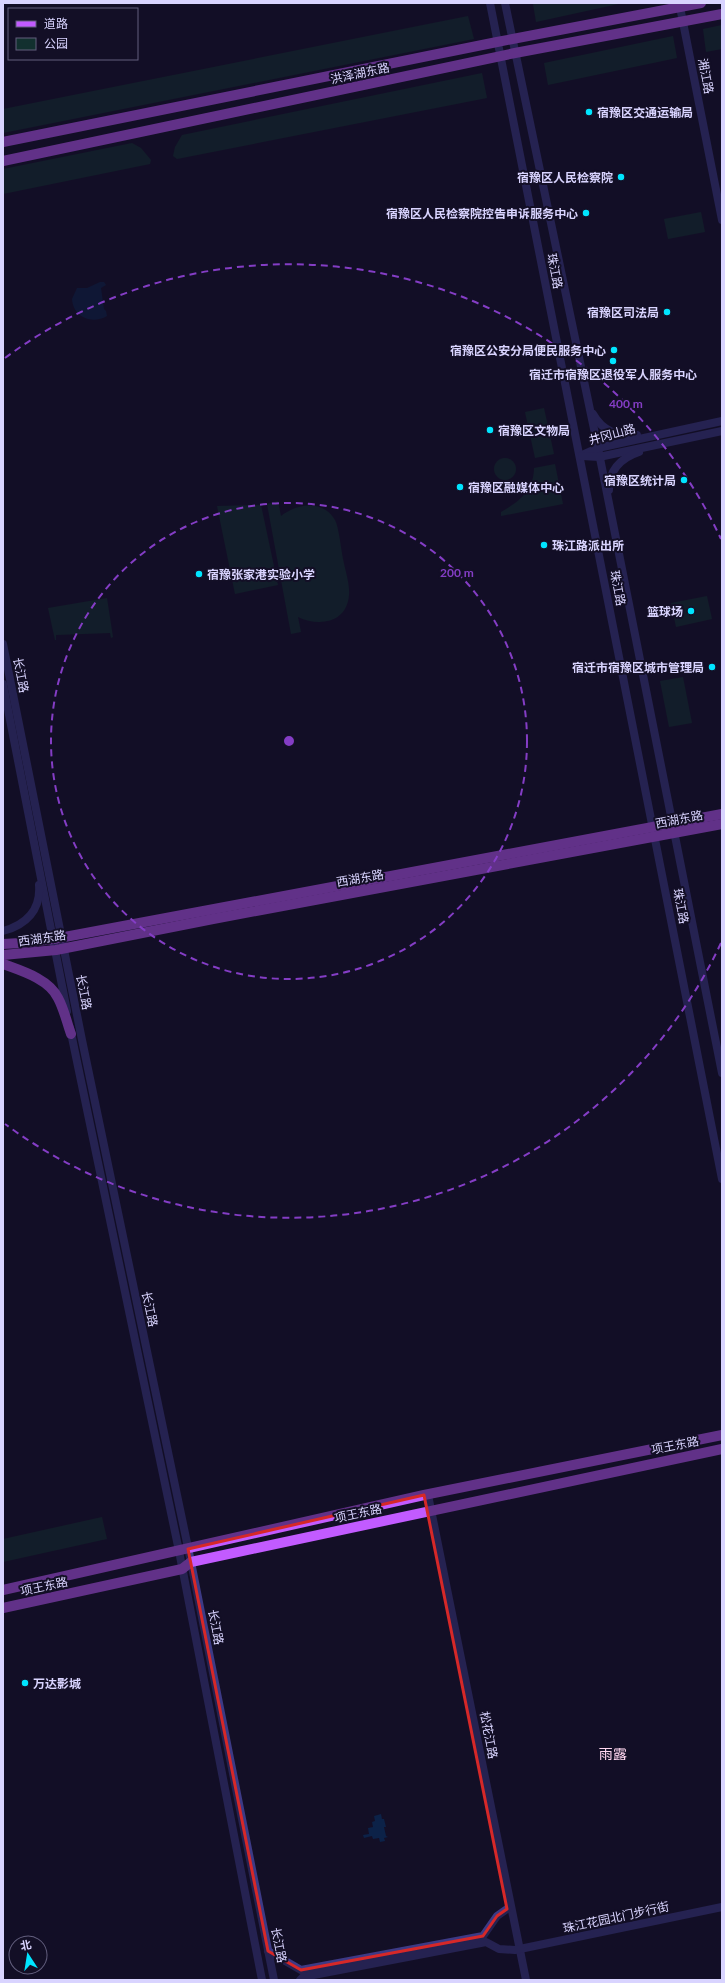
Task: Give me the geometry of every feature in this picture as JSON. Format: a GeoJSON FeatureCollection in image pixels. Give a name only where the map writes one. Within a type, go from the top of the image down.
{"type":"FeatureCollection","features":[{"type":"Feature","properties":{"kind":"main road","name":"洪泽湖东路"},"geometry":{"type":"LineString","coordinates":[[3,142],[512,39],[701,3]]}},
{"type":"Feature","properties":{"kind":"main road","name":"洪泽湖东路"},"geometry":{"type":"LineString","coordinates":[[3,161],[500,56],[722,14]]}},
{"type":"Feature","properties":{"kind":"main road","name":"西湖东路"},"geometry":{"type":"LineString","coordinates":[[3,954],[60,950],[654,832],[722,814]]}},
{"type":"Feature","properties":{"kind":"main road","name":"西湖东路"},"geometry":{"type":"LineString","coordinates":[[673,828],[722,824]]}},
{"type":"Feature","properties":{"kind":"main road","name":"西湖东路"},"geometry":{"type":"LineString","coordinates":[[3,944],[21,944],[57,938],[654,832]]}},
{"type":"Feature","properties":{"kind":"main road"},"geometry":{"type":"LineString","coordinates":[[3,964],[24,972],[42,982],[52,990],[58,998],[71,1034]]}},
{"type":"Feature","properties":{"kind":"main road","name":"项王东路"},"geometry":{"type":"LineString","coordinates":[[3,1590],[426,1495],[722,1435]]}},
{"type":"Feature","properties":{"kind":"main road","name":"项王东路"},"geometry":{"type":"LineString","coordinates":[[3,1608],[182,1569],[191,1562],[722,1449]]}},
{"type":"Feature","properties":{"kind":"street","name":"珠江路"},"geometry":{"type":"LineString","coordinates":[[490,3],[722,1179]]}},
{"type":"Feature","properties":{"kind":"street","name":"珠江路"},"geometry":{"type":"LineString","coordinates":[[505,3],[590,408],[722,1073]]}},
{"type":"Feature","properties":{"kind":"street","name":"湘江路"},"geometry":{"type":"LineString","coordinates":[[680,7],[722,220]]}},
{"type":"Feature","properties":{"kind":"street"},"geometry":{"type":"LineString","coordinates":[[590,408],[600,425],[619,435],[625,436],[676,431]]}},
{"type":"Feature","properties":{"kind":"street","name":"井冈山路"},"geometry":{"type":"LineString","coordinates":[[580,456],[598,448],[722,421]]}},
{"type":"Feature","properties":{"kind":"street","name":"井冈山路"},"geometry":{"type":"LineString","coordinates":[[580,456],[599,457],[722,431]]}},
{"type":"Feature","properties":{"kind":"street"},"geometry":{"type":"LineString","coordinates":[[609,507],[609,482],[620,461],[635,453],[678,440]]}},
{"type":"Feature","properties":{"kind":"street","name":"长江路"},"geometry":{"type":"LineString","coordinates":[[3,644],[57,938]]}},
{"type":"Feature","properties":{"kind":"street","name":"长江路"},"geometry":{"type":"LineString","coordinates":[[3,684],[36,850],[60,950],[184,1550],[182,1569],[262,1980]]}},
{"type":"Feature","properties":{"kind":"street"},"geometry":{"type":"LineString","coordinates":[[3,931],[22,924],[36,909],[39,896],[36,850]]}},
{"type":"Feature","properties":{"kind":"street","name":"长江路"},"geometry":{"type":"LineString","coordinates":[[60,950],[71,1034],[184,1550],[191,1562],[274,1980]]}},
{"type":"Feature","properties":{"kind":"street","name":"松花江路"},"geometry":{"type":"LineString","coordinates":[[426,1495],[507,1910],[526,1980]]}},
{"type":"Feature","properties":{"kind":"street","name":"松花江路"},"geometry":{"type":"LineString","coordinates":[[429,1511],[518,1949],[521,1980]]}},
{"type":"Feature","properties":{"kind":"street","name":"珠江花园北门步行街"},"geometry":{"type":"LineString","coordinates":[[300,1980],[303,1977],[486,1942],[499,1949],[518,1949],[722,1908]]}},
{"type":"Feature","properties":{"kind":"street"},"geometry":{"type":"LineString","coordinates":[[268,1951],[301,1970],[483,1936],[497,1916],[507,1910]]}},
{"type":"Feature","properties":{"kind":"highlighted area"},"geometry":{"type":"Polygon","coordinates":[[[424,1495],[507,1909],[497,1916],[483,1936],[301,1970],[268,1951],[188,1549],[424,1495]]]}},
{"type":"Feature","properties":{"kind":"green space"},"geometry":{"type":"Polygon","coordinates":[[[623,3],[536,22],[533,4],[623,3]]]}},
{"type":"Feature","properties":{"kind":"green space"},"geometry":{"type":"Polygon","coordinates":[[[468,16],[474,39],[3,133],[3,109],[468,16]]]}},
{"type":"Feature","properties":{"kind":"green space"},"geometry":{"type":"Polygon","coordinates":[[[722,25],[722,49],[706,52],[703,29],[722,25]]]}},
{"type":"Feature","properties":{"kind":"green space"},"geometry":{"type":"Polygon","coordinates":[[[673,36],[677,58],[548,85],[544,63],[673,36]]]}},
{"type":"Feature","properties":{"kind":"green space"},"geometry":{"type":"Polygon","coordinates":[[[482,73],[487,98],[177,159],[173,156],[175,147],[182,135],[482,73]]]}},
{"type":"Feature","properties":{"kind":"green space"},"geometry":{"type":"Polygon","coordinates":[[[132,143],[141,148],[151,160],[150,164],[3,194],[3,169],[132,143]]]}},
{"type":"Feature","properties":{"kind":"green space"},"geometry":{"type":"Polygon","coordinates":[[[701,212],[705,232],[668,239],[664,219],[701,212]]]}},
{"type":"Feature","properties":{"kind":"green space"},"geometry":{"type":"Polygon","coordinates":[[[544,408],[554,454],[535,458],[525,412],[544,408]]]}},
{"type":"Feature","properties":{"kind":"green space"},"geometry":{"type":"Polygon","coordinates":[[[505,458],[513,461],[516,469],[513,477],[505,480],[497,477],[494,469],[497,461],[505,458]]]}},
{"type":"Feature","properties":{"kind":"green space"},"geometry":{"type":"Polygon","coordinates":[[[555,464],[563,504],[501,516],[501,512],[514,504],[528,489],[533,476],[534,468],[555,464]]]}},
{"type":"Feature","properties":{"kind":"green space"},"geometry":{"type":"Polygon","coordinates":[[[278,501],[281,516],[302,506],[317,506],[330,513],[338,528],[349,586],[347,604],[343,612],[338,617],[323,622],[315,622],[298,617],[301,632],[291,634],[267,504],[278,501]]]}},
{"type":"Feature","properties":{"kind":"green space"},"geometry":{"type":"Polygon","coordinates":[[[261,505],[278,585],[235,594],[217,506],[261,505]]]}},
{"type":"Feature","properties":{"kind":"green space","name":"篮球场"},"geometry":{"type":"Polygon","coordinates":[[[707,596],[712,619],[676,627],[671,603],[707,596]]]}},
{"type":"Feature","properties":{"kind":"green space"},"geometry":{"type":"Polygon","coordinates":[[[107,598],[113,637],[111,638],[110,633],[56,635],[55,640],[48,608],[107,598]]]}},
{"type":"Feature","properties":{"kind":"green space"},"geometry":{"type":"Polygon","coordinates":[[[683,677],[692,723],[669,727],[660,681],[683,677]]]}},
{"type":"Feature","properties":{"kind":"green space"},"geometry":{"type":"Polygon","coordinates":[[[102,1517],[107,1539],[3,1562],[3,1539],[102,1517]]]}},
{"type":"Feature","properties":{"kind":"water"},"geometry":{"type":"Polygon","coordinates":[[[100,282],[104,282],[106,285],[101,288],[104,309],[107,316],[95,320],[84,318],[76,311],[72,299],[77,288],[87,288],[100,282]]]}},
{"type":"Feature","properties":{"kind":"water"},"geometry":{"type":"Polygon","coordinates":[[[381,1814],[386,1827],[384,1827],[386,1836],[388,1837],[384,1838],[385,1841],[380,1842],[379,1838],[373,1839],[372,1836],[364,1838],[363,1835],[369,1834],[368,1828],[373,1827],[372,1822],[375,1821],[374,1816],[381,1814]]]}},
{"type":"Feature","properties":{"kind":"place","name":"宿豫区交通运输局"},"geometry":{"type":"Point","coordinates":[589,112]}},
{"type":"Feature","properties":{"kind":"place","name":"宿豫区人民检察院"},"geometry":{"type":"Point","coordinates":[621,177]}},
{"type":"Feature","properties":{"kind":"place","name":"宿豫区人民检察院控告申诉服务中心"},"geometry":{"type":"Point","coordinates":[586,213]}},
{"type":"Feature","properties":{"kind":"place","name":"宿豫区司法局"},"geometry":{"type":"Point","coordinates":[667,312]}},
{"type":"Feature","properties":{"kind":"place","name":"宿豫区公安分局便民服务中心"},"geometry":{"type":"Point","coordinates":[614,350]}},
{"type":"Feature","properties":{"kind":"place","name":"宿迁市宿豫区退役军人服务中心"},"geometry":{"type":"Point","coordinates":[613,361]}},
{"type":"Feature","properties":{"kind":"place","name":"宿豫区文物局"},"geometry":{"type":"Point","coordinates":[490,430]}},
{"type":"Feature","properties":{"kind":"place","name":"宿豫区统计局"},"geometry":{"type":"Point","coordinates":[684,480]}},
{"type":"Feature","properties":{"kind":"place","name":"宿豫区融媒体中心"},"geometry":{"type":"Point","coordinates":[460,487]}},
{"type":"Feature","properties":{"kind":"place","name":"珠江路派出所"},"geometry":{"type":"Point","coordinates":[544,545]}},
{"type":"Feature","properties":{"kind":"place","name":"宿豫张家港实验小学"},"geometry":{"type":"Point","coordinates":[199,574]}},
{"type":"Feature","properties":{"kind":"place","name":"篮球场"},"geometry":{"type":"Point","coordinates":[691,611]}},
{"type":"Feature","properties":{"kind":"place","name":"宿迁市宿豫区城市管理局"},"geometry":{"type":"Point","coordinates":[712,667]}},
{"type":"Feature","properties":{"kind":"place","name":"万达影城"},"geometry":{"type":"Point","coordinates":[25,1683]}},
{"type":"Feature","properties":{"kind":"district","name":"雨露"},"geometry":{"type":"Point","coordinates":[613,1753]}}]}
